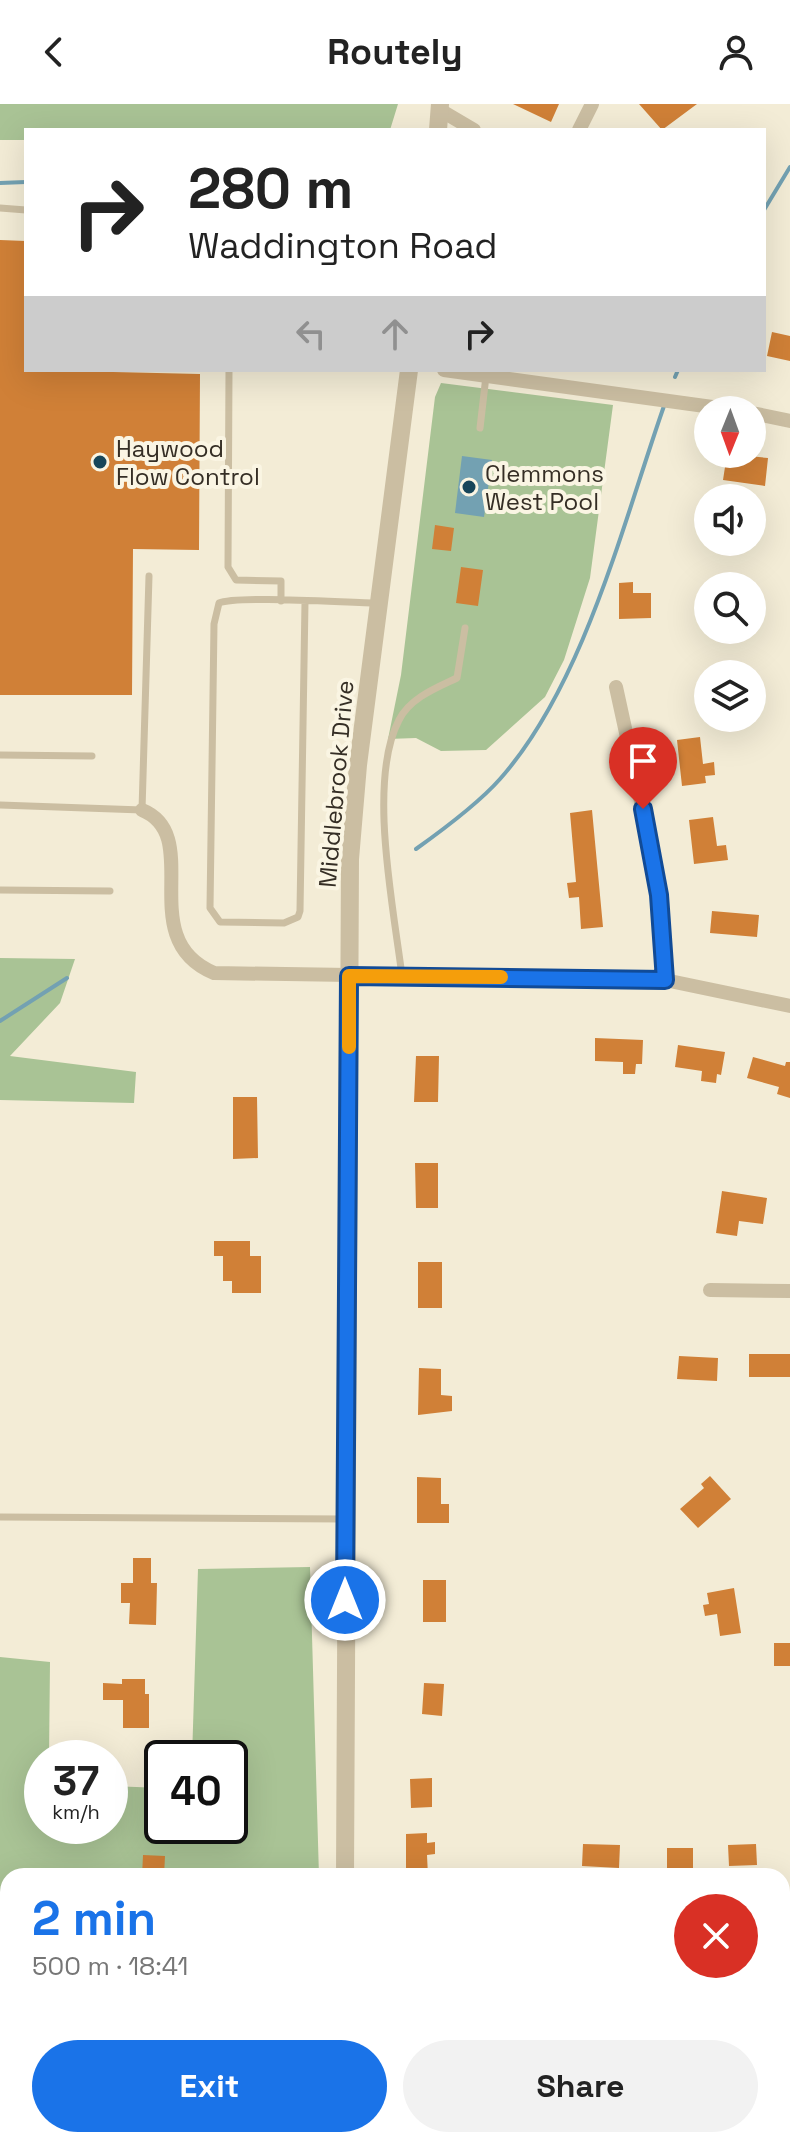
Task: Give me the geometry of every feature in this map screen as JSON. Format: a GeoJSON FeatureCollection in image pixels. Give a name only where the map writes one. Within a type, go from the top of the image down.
{"type":"FeatureCollection","features":[{"type":"Feature","properties":{"kind":"street"},"geometry":{"type":"LineString","coordinates":[[580,128],[592,104]]}},
{"type":"Feature","properties":{"kind":"street"},"geometry":{"type":"LineString","coordinates":[[438,128],[440,107],[471,128]]}},
{"type":"Feature","properties":{"kind":"street","name":"Middlebrook Drive"},"geometry":{"type":"LineString","coordinates":[[345,1868],[352,819],[409,372]]}},
{"type":"Feature","properties":{"kind":"street"},"geometry":{"type":"LineString","coordinates":[[458,372],[694,405]]}},
{"type":"Feature","properties":{"kind":"street"},"geometry":{"type":"LineString","coordinates":[[766,416],[790,421]]}},
{"type":"Feature","properties":{"kind":"street"},"geometry":{"type":"LineString","coordinates":[[616,687],[654,861],[665,980]]}},
{"type":"Feature","properties":{"kind":"street"},"geometry":{"type":"LineString","coordinates":[[142,810],[155,816],[167,833],[171,847],[172,928],[182,948],[196,963],[224,975],[665,980],[790,1006]]}},
{"type":"Feature","properties":{"kind":"street"},"geometry":{"type":"LineString","coordinates":[[710,1290],[790,1291]]}},
{"type":"Feature","properties":{"kind":"lane"},"geometry":{"type":"LineString","coordinates":[[0,208],[24,210]]}},
{"type":"Feature","properties":{"kind":"lane"},"geometry":{"type":"LineString","coordinates":[[229,372],[228,567],[236,580],[281,581],[281,601]]}},
{"type":"Feature","properties":{"kind":"lane"},"geometry":{"type":"LineString","coordinates":[[480,428],[486,376]]}},
{"type":"Feature","properties":{"kind":"lane"},"geometry":{"type":"LineString","coordinates":[[0,805],[142,810],[149,576]]}},
{"type":"Feature","properties":{"kind":"lane"},"geometry":{"type":"LineString","coordinates":[[305,602],[300,911],[298,917],[284,923],[220,922],[210,908],[216,613],[219,603],[226,600],[380,603]]}},
{"type":"Feature","properties":{"kind":"lane"},"geometry":{"type":"LineString","coordinates":[[402,976],[386,851],[390,750],[399,719],[410,705],[457,678],[465,628]]}},
{"type":"Feature","properties":{"kind":"lane"},"geometry":{"type":"LineString","coordinates":[[0,755],[92,756]]}},
{"type":"Feature","properties":{"kind":"lane"},"geometry":{"type":"LineString","coordinates":[[0,890],[110,891]]}},
{"type":"Feature","properties":{"kind":"lane"},"geometry":{"type":"LineString","coordinates":[[0,1517],[345,1519]]}},
{"type":"Feature","properties":{"kind":"green space"},"geometry":{"type":"Polygon","coordinates":[[[0,104],[398,104],[391,128],[24,128],[24,140],[0,140],[0,104]]]}},
{"type":"Feature","properties":{"kind":"green space"},"geometry":{"type":"Polygon","coordinates":[[[441,383],[613,405],[590,578],[564,660],[545,697],[486,750],[441,751],[416,738],[388,739],[401,675],[435,397],[441,383]]]}},
{"type":"Feature","properties":{"kind":"green space"},"geometry":{"type":"Polygon","coordinates":[[[0,958],[75,959],[60,1003],[10,1056],[136,1072],[134,1103],[0,1100],[0,958]]]}},
{"type":"Feature","properties":{"kind":"green space"},"geometry":{"type":"Polygon","coordinates":[[[310,1567],[319,1868],[0,1868],[0,1657],[50,1662],[49,1740],[24,1740],[24,1844],[128,1844],[128,1787],[144,1787],[144,1844],[248,1844],[248,1740],[193,1740],[198,1569],[310,1567]]]}},
{"type":"Feature","properties":{"kind":"water"},"geometry":{"type":"Polygon","coordinates":[[[462,456],[492,460],[484,517],[455,513],[462,456]]]}},
{"type":"Feature","properties":{"kind":"building"},"geometry":{"type":"Polygon","coordinates":[[[513,104],[559,104],[551,122],[513,104]]]}},
{"type":"Feature","properties":{"kind":"building"},"geometry":{"type":"Polygon","coordinates":[[[639,104],[697,104],[665,128],[660,128],[639,104]]]}},
{"type":"Feature","properties":{"kind":"building","name":"Haywood Flow Control"},"geometry":{"type":"Polygon","coordinates":[[[0,240],[24,241],[24,372],[200,374],[199,550],[133,549],[132,695],[0,695],[0,240]]]}},
{"type":"Feature","properties":{"kind":"building"},"geometry":{"type":"Polygon","coordinates":[[[772,332],[790,336],[790,361],[767,356],[772,332]]]}},
{"type":"Feature","properties":{"kind":"building"},"geometry":{"type":"Polygon","coordinates":[[[768,458],[765,484],[723,480],[725,468],[766,468],[768,458]]]}},
{"type":"Feature","properties":{"kind":"building"},"geometry":{"type":"Polygon","coordinates":[[[435,525],[454,528],[451,551],[432,549],[435,525]]]}},
{"type":"Feature","properties":{"kind":"building"},"geometry":{"type":"Polygon","coordinates":[[[461,567],[483,570],[478,606],[456,603],[461,567]]]}},
{"type":"Feature","properties":{"kind":"building"},"geometry":{"type":"Polygon","coordinates":[[[633,582],[633,593],[651,593],[651,618],[619,619],[619,583],[633,582]]]}},
{"type":"Feature","properties":{"kind":"building"},"geometry":{"type":"Polygon","coordinates":[[[700,737],[703,764],[714,762],[715,775],[705,776],[706,783],[682,786],[677,740],[700,737]]]}},
{"type":"Feature","properties":{"kind":"building"},"geometry":{"type":"Polygon","coordinates":[[[592,810],[603,927],[581,929],[579,897],[569,898],[567,883],[576,882],[570,813],[592,810]]]}},
{"type":"Feature","properties":{"kind":"building"},"geometry":{"type":"Polygon","coordinates":[[[713,817],[717,846],[726,845],[728,860],[694,864],[689,820],[713,817]]]}},
{"type":"Feature","properties":{"kind":"building"},"geometry":{"type":"Polygon","coordinates":[[[712,911],[759,915],[757,937],[710,933],[712,911]]]}},
{"type":"Feature","properties":{"kind":"building"},"geometry":{"type":"Polygon","coordinates":[[[595,1038],[643,1040],[642,1064],[636,1064],[635,1074],[623,1074],[623,1062],[595,1061],[595,1038]]]}},
{"type":"Feature","properties":{"kind":"building"},"geometry":{"type":"Polygon","coordinates":[[[678,1045],[725,1052],[721,1075],[717,1074],[716,1083],[701,1081],[702,1071],[675,1067],[678,1045]]]}},
{"type":"Feature","properties":{"kind":"building"},"geometry":{"type":"Polygon","coordinates":[[[416,1056],[439,1056],[438,1102],[414,1102],[416,1056]]]}},
{"type":"Feature","properties":{"kind":"building"},"geometry":{"type":"Polygon","coordinates":[[[753,1057],[785,1066],[786,1062],[790,1062],[790,1098],[777,1094],[779,1087],[747,1078],[753,1057]]]}},
{"type":"Feature","properties":{"kind":"building"},"geometry":{"type":"Polygon","coordinates":[[[233,1097],[257,1097],[258,1158],[233,1159],[233,1097]]]}},
{"type":"Feature","properties":{"kind":"building"},"geometry":{"type":"Polygon","coordinates":[[[415,1163],[438,1163],[438,1208],[416,1208],[415,1163]]]}},
{"type":"Feature","properties":{"kind":"building"},"geometry":{"type":"Polygon","coordinates":[[[722,1191],[767,1198],[763,1224],[739,1221],[737,1236],[716,1233],[722,1191]]]}},
{"type":"Feature","properties":{"kind":"building"},"geometry":{"type":"Polygon","coordinates":[[[214,1241],[250,1241],[250,1256],[261,1256],[261,1293],[232,1293],[232,1281],[223,1281],[223,1256],[214,1256],[214,1241]]]}},
{"type":"Feature","properties":{"kind":"building"},"geometry":{"type":"Polygon","coordinates":[[[418,1262],[442,1262],[442,1308],[418,1308],[418,1262]]]}},
{"type":"Feature","properties":{"kind":"building"},"geometry":{"type":"Polygon","coordinates":[[[749,1354],[790,1354],[790,1377],[749,1377],[749,1354]]]}},
{"type":"Feature","properties":{"kind":"building"},"geometry":{"type":"Polygon","coordinates":[[[679,1356],[718,1358],[717,1381],[677,1379],[679,1356]]]}},
{"type":"Feature","properties":{"kind":"building"},"geometry":{"type":"Polygon","coordinates":[[[419,1368],[441,1369],[441,1395],[452,1396],[452,1411],[418,1415],[419,1368]]]}},
{"type":"Feature","properties":{"kind":"building"},"geometry":{"type":"Polygon","coordinates":[[[710,1476],[731,1499],[698,1528],[680,1509],[704,1488],[701,1484],[710,1476]]]}},
{"type":"Feature","properties":{"kind":"building"},"geometry":{"type":"Polygon","coordinates":[[[417,1477],[441,1478],[441,1504],[449,1504],[449,1523],[417,1523],[417,1477]]]}},
{"type":"Feature","properties":{"kind":"building"},"geometry":{"type":"Polygon","coordinates":[[[133,1558],[151,1558],[151,1583],[157,1583],[156,1625],[129,1624],[130,1603],[121,1603],[121,1583],[133,1583],[133,1558]]]}},
{"type":"Feature","properties":{"kind":"building"},"geometry":{"type":"Polygon","coordinates":[[[423,1580],[446,1580],[446,1622],[423,1622],[423,1580]]]}},
{"type":"Feature","properties":{"kind":"building"},"geometry":{"type":"Polygon","coordinates":[[[734,1588],[741,1633],[720,1636],[717,1614],[705,1616],[703,1605],[709,1604],[707,1593],[734,1588]]]}},
{"type":"Feature","properties":{"kind":"building"},"geometry":{"type":"Polygon","coordinates":[[[774,1643],[790,1643],[790,1666],[774,1666],[774,1643]]]}},
{"type":"Feature","properties":{"kind":"building"},"geometry":{"type":"Polygon","coordinates":[[[122,1679],[145,1679],[145,1694],[149,1694],[149,1728],[123,1728],[123,1700],[103,1700],[103,1683],[122,1684],[122,1679]]]}},
{"type":"Feature","properties":{"kind":"building"},"geometry":{"type":"Polygon","coordinates":[[[424,1683],[444,1684],[442,1716],[422,1714],[424,1683]]]}},
{"type":"Feature","properties":{"kind":"building"},"geometry":{"type":"Polygon","coordinates":[[[432,1778],[432,1807],[411,1808],[410,1779],[432,1778]]]}},
{"type":"Feature","properties":{"kind":"building"},"geometry":{"type":"Polygon","coordinates":[[[427,1833],[427,1843],[435,1842],[435,1854],[427,1855],[428,1868],[406,1868],[406,1834],[427,1833]]]}},
{"type":"Feature","properties":{"kind":"building"},"geometry":{"type":"Polygon","coordinates":[[[583,1844],[620,1845],[619,1868],[582,1866],[583,1844]]]}},
{"type":"Feature","properties":{"kind":"building"},"geometry":{"type":"Polygon","coordinates":[[[756,1844],[757,1865],[729,1866],[728,1845],[756,1844]]]}},
{"type":"Feature","properties":{"kind":"building"},"geometry":{"type":"Polygon","coordinates":[[[667,1848],[693,1848],[693,1868],[667,1868],[667,1848]]]}},
{"type":"Feature","properties":{"kind":"building"},"geometry":{"type":"Polygon","coordinates":[[[143,1855],[165,1856],[164,1868],[142,1868],[143,1855]]]}},
{"type":"Feature","properties":{"kind":"waterway"},"geometry":{"type":"LineString","coordinates":[[766,207],[790,167]]}},
{"type":"Feature","properties":{"kind":"waterway"},"geometry":{"type":"LineString","coordinates":[[0,183],[24,182]]}},
{"type":"Feature","properties":{"kind":"waterway"},"geometry":{"type":"LineString","coordinates":[[675,377],[677,372]]}},
{"type":"Feature","properties":{"kind":"waterway"},"geometry":{"type":"LineString","coordinates":[[416,849],[471,807],[500,779],[555,697],[598,601],[664,406]]}},
{"type":"Feature","properties":{"kind":"waterway"},"geometry":{"type":"LineString","coordinates":[[0,1021],[67,978]]}},
{"type":"Feature","properties":{"kind":"slow traffic"},"geometry":{"type":"LineString","coordinates":[[349,1047],[349,976],[501,977]]}},
{"type":"Feature","properties":{"kind":"place","name":"Haywood Flow Control"},"geometry":{"type":"Point","coordinates":[100,462]}},
{"type":"Feature","properties":{"kind":"place","name":"Clemmons West Pool"},"geometry":{"type":"Point","coordinates":[469,487]}},
{"type":"Feature","properties":{"kind":"route"},"geometry":{"type":"LineString","coordinates":[[345,1600],[349,976],[665,980],[659,895],[643,809]]}}]}
